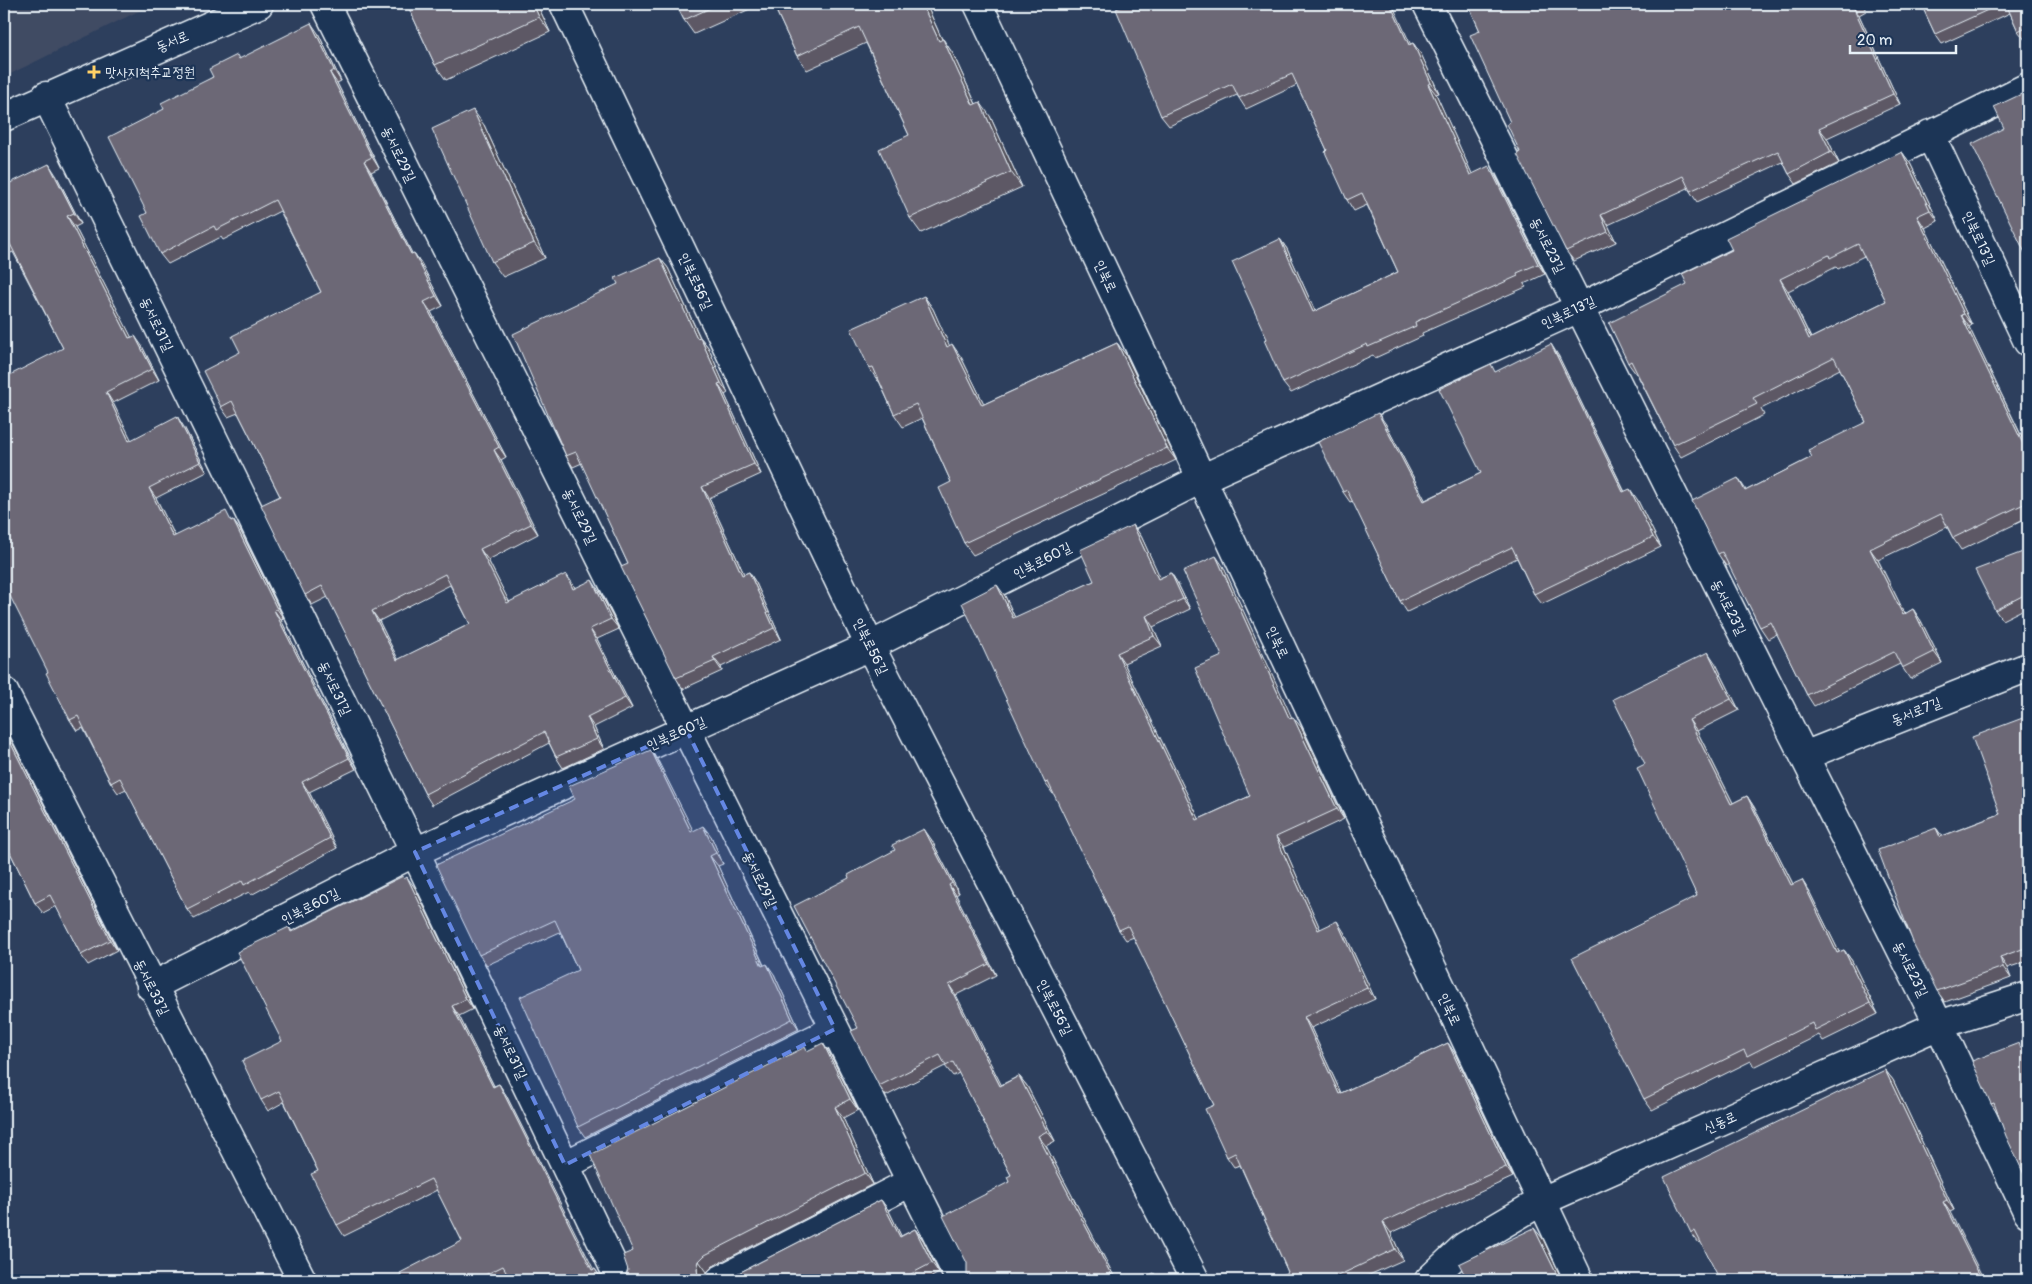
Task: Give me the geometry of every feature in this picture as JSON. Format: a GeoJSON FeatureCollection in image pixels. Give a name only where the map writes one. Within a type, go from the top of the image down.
{"type":"FeatureCollection","features":[{"type":"Feature","properties":{"kind":"street","name":"동서로"},"geometry":{"type":"LineString","coordinates":[[4,117],[46,96],[259,4]]}},
{"type":"Feature","properties":{"kind":"street","name":"동서로29길"},"geometry":{"type":"LineString","coordinates":[[324,4],[960,1280]]}},
{"type":"Feature","properties":{"kind":"street","name":"인북로56길"},"geometry":{"type":"LineString","coordinates":[[564,4],[870,646],[1196,1280]]}},
{"type":"Feature","properties":{"kind":"street","name":"인북로"},"geometry":{"type":"LineString","coordinates":[[978,4],[1540,1202],[1579,1280]]}},
{"type":"Feature","properties":{"kind":"street","name":"동서로23길"},"geometry":{"type":"LineString","coordinates":[[1427,4],[1939,1025],[2028,1213]]}},
{"type":"Feature","properties":{"kind":"street","name":"인북로13길"},"geometry":{"type":"LineString","coordinates":[[1201,479],[1579,308],[2028,86]]}},
{"type":"Feature","properties":{"kind":"street","name":"동서로31길"},"geometry":{"type":"LineString","coordinates":[[46,96],[415,852],[620,1280]]}},
{"type":"Feature","properties":{"kind":"street","name":"인북로13길"},"geometry":{"type":"LineString","coordinates":[[1930,134],[2028,342]]}},
{"type":"Feature","properties":{"kind":"street","name":"인북로60길"},"geometry":{"type":"LineString","coordinates":[[151,987],[415,852],[870,646],[1201,479]]}},
{"type":"Feature","properties":{"kind":"street","name":"동서로7길"},"geometry":{"type":"LineString","coordinates":[[1804,756],[2028,667]]}},
{"type":"Feature","properties":{"kind":"street","name":"동서로33길"},"geometry":{"type":"LineString","coordinates":[[4,692],[151,987],[302,1280]]}},
{"type":"Feature","properties":{"kind":"street","name":"신동로"},"geometry":{"type":"LineString","coordinates":[[1429,1280],[1466,1246],[1540,1202],[1939,1025],[2028,996]]}},
{"type":"Feature","properties":{"kind":"street"},"geometry":{"type":"LineString","coordinates":[[565,1165],[835,1029]]}},
{"type":"Feature","properties":{"kind":"street"},"geometry":{"type":"LineString","coordinates":[[720,1280],[911,1182]]}},
{"type":"Feature","properties":{"kind":"highlighted area"},"geometry":{"type":"Polygon","coordinates":[[[686,729],[835,1029],[565,1165],[415,852],[686,729]]]}},
{"type":"Feature","properties":{"kind":"shaded area"},"geometry":{"type":"Polygon","coordinates":[[[4,4],[153,4],[4,77],[4,4]]]}},
{"type":"Feature","properties":{"kind":"building"},"geometry":{"type":"Polygon","coordinates":[[[407,4],[533,4],[539,17],[435,65],[407,4]]]}},
{"type":"Feature","properties":{"kind":"building"},"geometry":{"type":"Polygon","coordinates":[[[676,4],[719,4],[684,20],[676,4]]]}},
{"type":"Feature","properties":{"kind":"building"},"geometry":{"type":"Polygon","coordinates":[[[773,4],[922,4],[939,41],[943,39],[973,105],[980,102],[1011,172],[910,218],[879,149],[909,135],[859,27],[797,56],[773,4]]]}},
{"type":"Feature","properties":{"kind":"building"},"geometry":{"type":"Polygon","coordinates":[[[1128,4],[1390,4],[1409,45],[1413,43],[1431,83],[1428,84],[1470,175],[1489,166],[1538,264],[1517,273],[1518,276],[1415,322],[1416,326],[1368,347],[1367,344],[1283,383],[1264,340],[1267,339],[1232,262],[1280,239],[1313,312],[1398,272],[1362,193],[1347,200],[1325,152],[1327,150],[1292,74],[1239,98],[1232,84],[1161,116],[1116,9],[1128,4]]]}},
{"type":"Feature","properties":{"kind":"building"},"geometry":{"type":"Polygon","coordinates":[[[1468,4],[1852,4],[1893,94],[1819,128],[1831,152],[1789,174],[1778,151],[1690,191],[1683,176],[1601,215],[1608,232],[1566,251],[1517,154],[1520,152],[1507,124],[1510,122],[1470,35],[1480,31],[1468,4]]]}},
{"type":"Feature","properties":{"kind":"building"},"geometry":{"type":"Polygon","coordinates":[[[1921,4],[2001,4],[1935,34],[1921,4]]]}},
{"type":"Feature","properties":{"kind":"building"},"geometry":{"type":"Polygon","coordinates":[[[2006,4],[2028,4],[2028,26],[2018,31],[2006,4]]]}},
{"type":"Feature","properties":{"kind":"building"},"geometry":{"type":"Polygon","coordinates":[[[311,23],[334,70],[330,73],[372,157],[364,161],[411,254],[414,253],[436,296],[424,302],[499,447],[494,450],[531,524],[480,549],[507,603],[566,574],[573,589],[592,580],[611,619],[590,629],[625,698],[587,717],[597,739],[556,757],[544,732],[425,794],[322,586],[305,595],[261,505],[280,496],[232,401],[221,407],[203,371],[240,352],[232,336],[321,292],[275,200],[216,230],[214,226],[160,254],[141,216],[147,213],[109,137],[164,109],[161,103],[213,77],[209,69],[237,55],[239,59],[311,23]],[[445,574],[372,611],[397,660],[470,624],[445,574]]]}},
{"type":"Feature","properties":{"kind":"building"},"geometry":{"type":"Polygon","coordinates":[[[2028,91],[2028,259],[1972,144],[2004,128],[1994,107],[2028,91]]]}},
{"type":"Feature","properties":{"kind":"building"},"geometry":{"type":"Polygon","coordinates":[[[473,110],[534,243],[492,262],[432,129],[473,110]]]}},
{"type":"Feature","properties":{"kind":"building"},"geometry":{"type":"Polygon","coordinates":[[[1902,152],[1930,210],[1917,216],[1964,314],[1961,315],[2024,446],[2028,443],[2028,502],[1953,538],[1941,514],[1870,549],[1903,615],[1913,609],[1934,652],[1902,668],[1894,652],[1807,695],[1771,622],[1760,627],[1722,552],[1718,554],[1692,501],[1738,478],[1745,491],[1812,457],[1808,450],[1866,422],[1834,357],[1753,398],[1757,404],[1673,445],[1631,361],[1628,363],[1609,323],[1687,284],[1682,274],[1732,250],[1726,238],[1902,152]],[[1858,244],[1830,258],[1829,255],[1780,279],[1809,339],[1886,301],[1858,244]]]}},
{"type":"Feature","properties":{"kind":"building"},"geometry":{"type":"Polygon","coordinates":[[[49,164],[74,213],[67,216],[129,338],[135,336],[152,369],[106,392],[129,441],[177,416],[200,462],[149,488],[173,537],[226,511],[231,521],[233,520],[277,609],[274,610],[349,758],[302,782],[330,838],[244,885],[242,881],[187,909],[120,778],[111,783],[78,716],[70,720],[4,584],[4,378],[63,348],[8,240],[4,242],[4,186],[49,164]]]}},
{"type":"Feature","properties":{"kind":"building"},"geometry":{"type":"Polygon","coordinates":[[[660,258],[697,338],[700,337],[721,383],[718,384],[754,464],[702,487],[742,575],[749,572],[774,628],[713,657],[715,661],[676,678],[621,567],[628,564],[576,452],[566,456],[513,334],[618,284],[615,278],[660,258]]]}},
{"type":"Feature","properties":{"kind":"building"},"geometry":{"type":"Polygon","coordinates":[[[924,296],[947,347],[952,344],[982,405],[1117,343],[1167,448],[964,543],[939,488],[951,482],[916,404],[894,414],[873,367],[869,368],[851,329],[924,296]]]}},
{"type":"Feature","properties":{"kind":"building"},"geometry":{"type":"Polygon","coordinates":[[[1551,344],[1623,492],[1630,489],[1653,537],[1534,594],[1512,547],[1400,601],[1347,490],[1343,492],[1318,442],[1378,413],[1424,501],[1481,473],[1439,389],[1491,364],[1495,372],[1551,344]]]}},
{"type":"Feature","properties":{"kind":"building"},"geometry":{"type":"Polygon","coordinates":[[[1133,525],[1158,579],[1171,573],[1183,599],[1146,616],[1154,636],[1117,653],[1197,820],[1250,796],[1195,668],[1222,656],[1183,571],[1216,556],[1289,718],[1293,717],[1337,809],[1276,837],[1318,930],[1337,921],[1367,988],[1304,1017],[1339,1094],[1448,1043],[1506,1167],[1383,1222],[1395,1249],[1329,1280],[1284,1280],[1281,1275],[1288,1272],[1235,1153],[1227,1157],[1205,1109],[1214,1105],[1128,926],[1119,930],[1048,782],[1045,783],[962,603],[997,585],[1013,618],[1094,581],[1080,550],[1133,525]]]}},
{"type":"Feature","properties":{"kind":"building"},"geometry":{"type":"Polygon","coordinates":[[[2028,550],[2028,593],[1995,610],[1975,570],[2028,550]]]}},
{"type":"Feature","properties":{"kind":"building"},"geometry":{"type":"Polygon","coordinates":[[[1708,652],[1731,699],[1689,720],[1731,804],[1747,796],[1791,885],[1802,880],[1837,953],[1844,950],[1870,1003],[1815,1030],[1812,1023],[1747,1056],[1744,1050],[1644,1099],[1572,958],[1697,896],[1637,768],[1645,764],[1613,699],[1708,652]]]}},
{"type":"Feature","properties":{"kind":"building"},"geometry":{"type":"Polygon","coordinates":[[[2028,716],[2028,947],[2000,957],[2003,967],[1937,991],[1914,945],[1878,850],[1936,828],[1940,837],[2000,814],[1972,737],[2028,716]]]}},
{"type":"Feature","properties":{"kind":"building"},"geometry":{"type":"Polygon","coordinates":[[[4,730],[110,940],[81,955],[50,895],[35,903],[4,840],[4,730]]]}},
{"type":"Feature","properties":{"kind":"building"},"geometry":{"type":"Polygon","coordinates":[[[651,750],[691,832],[703,826],[716,853],[710,856],[762,966],[767,964],[792,1019],[578,1127],[520,997],[578,970],[555,920],[479,955],[436,865],[575,799],[569,786],[651,750]]]}},
{"type":"Feature","properties":{"kind":"building"},"geometry":{"type":"Polygon","coordinates":[[[924,829],[952,883],[949,885],[989,964],[949,985],[1000,1086],[1019,1076],[1047,1131],[1038,1136],[1114,1280],[970,1280],[967,1275],[967,1263],[943,1216],[1009,1182],[1007,1177],[1011,1175],[953,1062],[946,1066],[940,1055],[879,1086],[851,1031],[858,1028],[794,906],[849,878],[848,875],[895,850],[892,845],[924,829]]]}},
{"type":"Feature","properties":{"kind":"building"},"geometry":{"type":"Polygon","coordinates":[[[403,876],[404,879],[407,877],[466,999],[452,1006],[493,1087],[499,1084],[592,1270],[595,1269],[602,1280],[511,1280],[503,1266],[475,1280],[403,1280],[400,1273],[462,1241],[431,1179],[337,1225],[311,1174],[318,1171],[279,1091],[261,1100],[242,1061],[282,1041],[237,952],[289,927],[291,932],[403,876]]]}},
{"type":"Feature","properties":{"kind":"building"},"geometry":{"type":"Polygon","coordinates":[[[823,1043],[850,1099],[835,1107],[865,1173],[705,1255],[699,1261],[697,1269],[698,1276],[702,1280],[623,1280],[628,1270],[623,1255],[633,1251],[590,1155],[805,1047],[807,1051],[823,1043]]]}},
{"type":"Feature","properties":{"kind":"building"},"geometry":{"type":"Polygon","coordinates":[[[2019,1043],[2021,1049],[2028,1046],[2028,1177],[2027,1173],[2024,1174],[2006,1136],[1994,1103],[1991,1104],[1972,1061],[2019,1043]]]}},
{"type":"Feature","properties":{"kind":"building"},"geometry":{"type":"Polygon","coordinates":[[[1885,1070],[1947,1200],[1943,1202],[1982,1280],[1720,1280],[1695,1231],[1691,1233],[1664,1177],[1885,1070]]]}},
{"type":"Feature","properties":{"kind":"building"},"geometry":{"type":"Polygon","coordinates":[[[881,1200],[900,1237],[915,1229],[932,1263],[907,1276],[909,1280],[725,1280],[881,1200]]]}},
{"type":"Feature","properties":{"kind":"building"},"geometry":{"type":"Polygon","coordinates":[[[1534,1228],[1561,1280],[1465,1280],[1467,1279],[1459,1264],[1534,1228]]]}},
{"type":"Feature","properties":{"kind":"building"},"geometry":{"type":"Polygon","coordinates":[[[1154,1273],[1158,1280],[1139,1280],[1154,1273]]]}},
{"type":"Feature","properties":{"kind":"place","name":"맛사지척추교정원"},"geometry":{"type":"Point","coordinates":[94,72]}}]}
